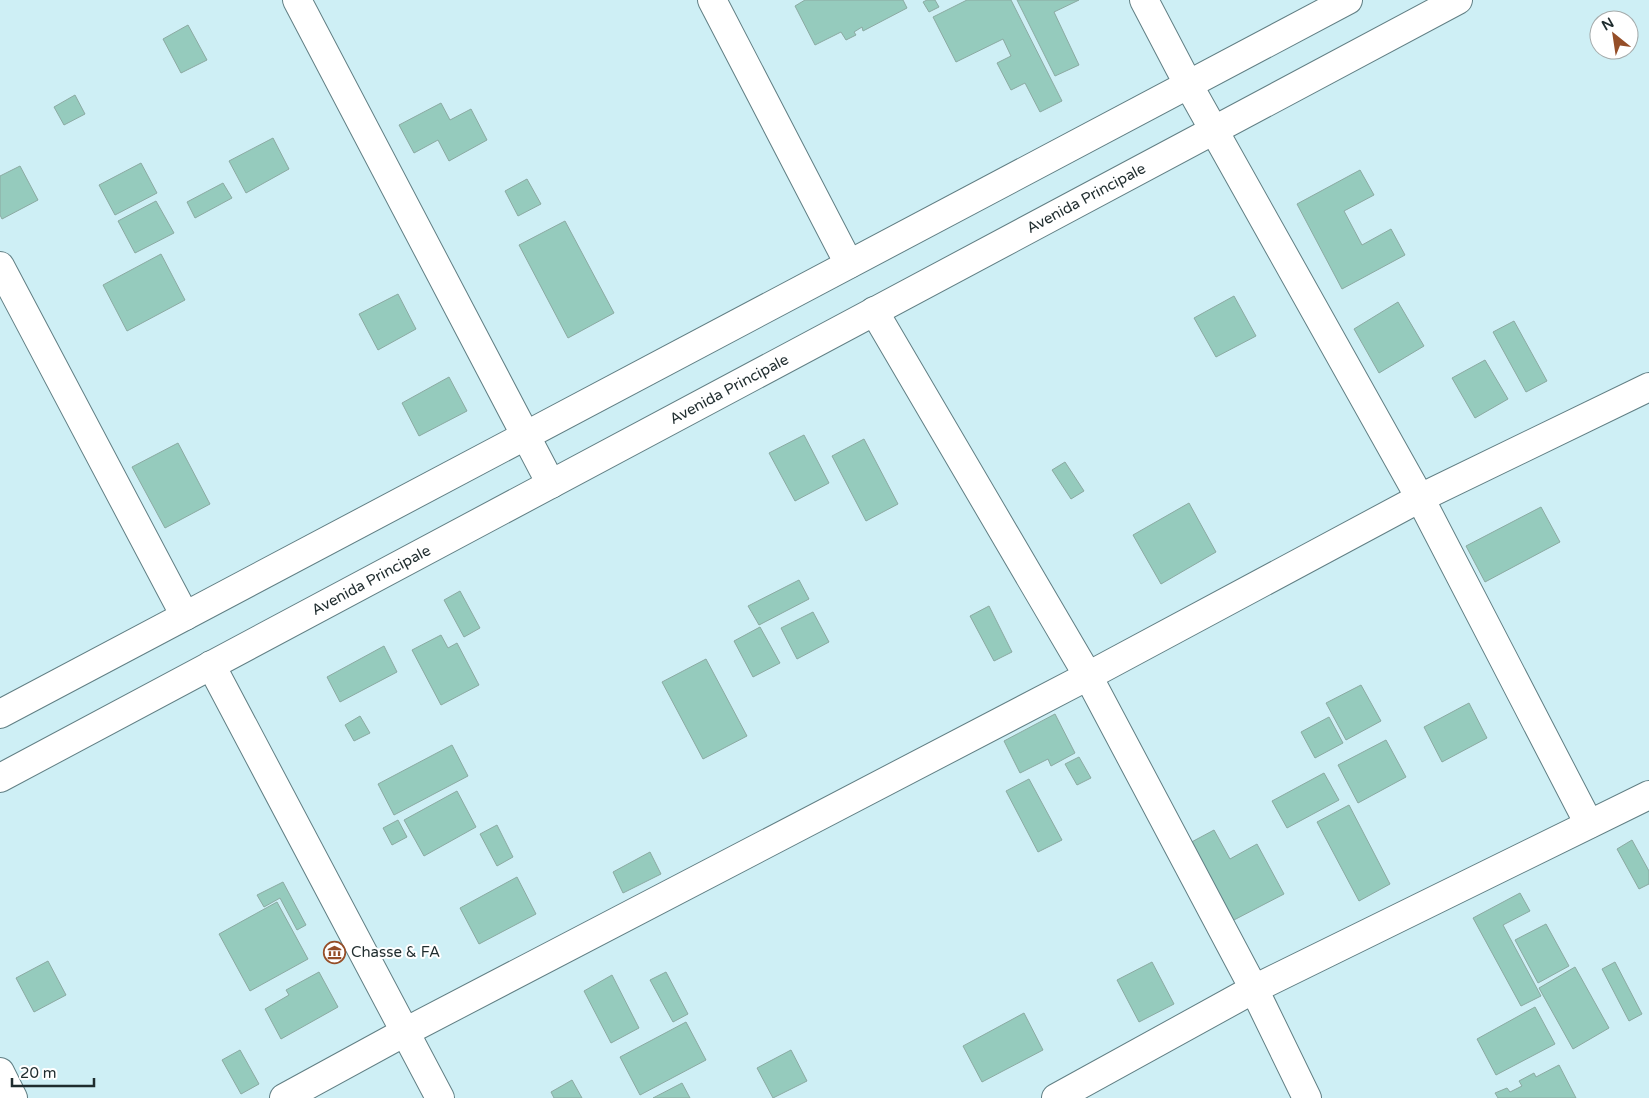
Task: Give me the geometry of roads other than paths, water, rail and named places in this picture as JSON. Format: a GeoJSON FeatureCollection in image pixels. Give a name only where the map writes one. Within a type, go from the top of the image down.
{"type":"FeatureCollection","features":[{"type":"Feature","properties":{"kind":"street"},"geometry":{"type":"LineString","coordinates":[[297,0],[551,484]]}},
{"type":"Feature","properties":{"kind":"street"},"geometry":{"type":"LineString","coordinates":[[712,0],[849,264]]}},
{"type":"Feature","properties":{"kind":"street"},"geometry":{"type":"LineString","coordinates":[[1144,0],[1188,84],[1420,498],[1590,824]]}},
{"type":"Feature","properties":{"kind":"street"},"geometry":{"type":"LineString","coordinates":[[0,714],[1348,0]]}},
{"type":"Feature","properties":{"kind":"street","name":"Avenida Principale"},"geometry":{"type":"LineString","coordinates":[[0,778],[1458,0]]}},
{"type":"Feature","properties":{"kind":"street"},"geometry":{"type":"LineString","coordinates":[[0,266],[185,616]]}},
{"type":"Feature","properties":{"kind":"street"},"geometry":{"type":"LineString","coordinates":[[874,311],[1088,676],[1254,990],[1307,1098]]}},
{"type":"Feature","properties":{"kind":"street"},"geometry":{"type":"LineString","coordinates":[[284,1098],[405,1032],[1088,676],[1420,498],[1649,388]]}},
{"type":"Feature","properties":{"kind":"street"},"geometry":{"type":"LineString","coordinates":[[211,665],[440,1098]]}},
{"type":"Feature","properties":{"kind":"street"},"geometry":{"type":"LineString","coordinates":[[1056,1098],[1254,990],[1649,796]]}},
{"type":"Feature","properties":{"kind":"street"},"geometry":{"type":"LineString","coordinates":[[0,1072],[13,1098]]}},
{"type":"Feature","properties":{"kind":"place","name":"Chasse & FA"},"geometry":{"type":"Point","coordinates":[335,952]}}]}
